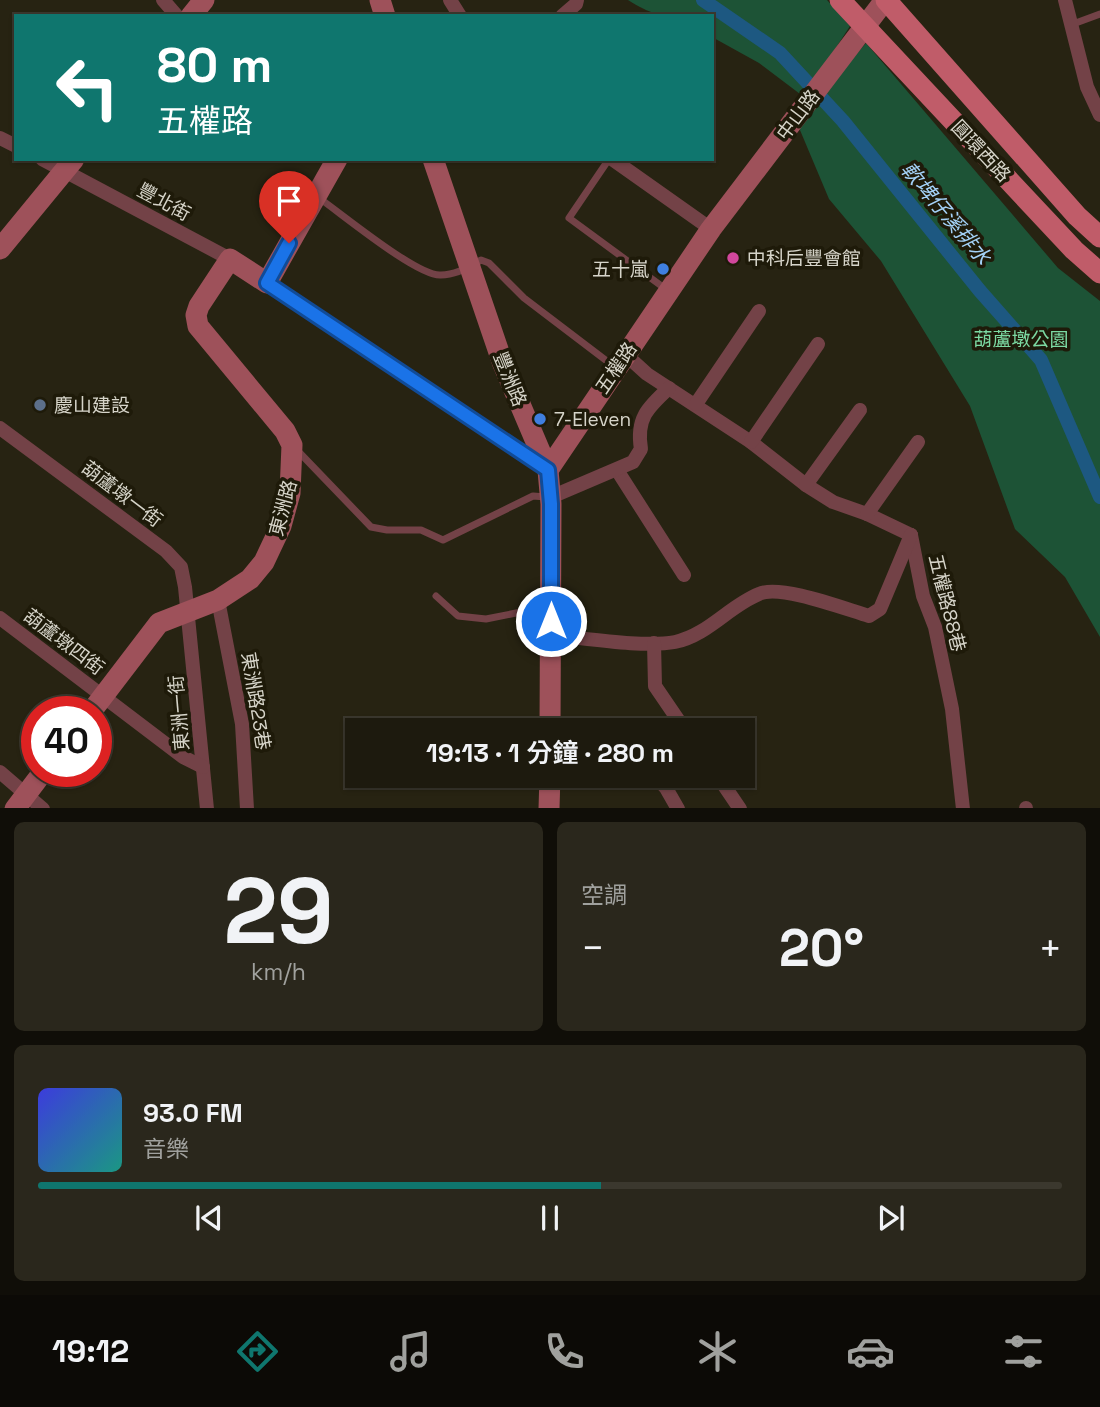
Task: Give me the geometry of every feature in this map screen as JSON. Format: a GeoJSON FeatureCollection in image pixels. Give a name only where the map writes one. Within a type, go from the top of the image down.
{"type":"FeatureCollection","features":[{"type":"Feature","properties":{"kind":"main road","name":"圓環西路"},"geometry":{"type":"LineString","coordinates":[[840,0],[1074,250],[1100,273]]}},
{"type":"Feature","properties":{"kind":"main road","name":"圓環西路"},"geometry":{"type":"LineString","coordinates":[[886,0],[1068,206],[1100,237]]}},
{"type":"Feature","properties":{"kind":"street"},"geometry":{"type":"LineString","coordinates":[[163,0],[175,14]]}},
{"type":"Feature","properties":{"kind":"street"},"geometry":{"type":"LineString","coordinates":[[193,14],[204,0]]}},
{"type":"Feature","properties":{"kind":"street"},"geometry":{"type":"LineString","coordinates":[[564,14],[578,0]]}},
{"type":"Feature","properties":{"kind":"street","name":"中山路"},"geometry":{"type":"LineString","coordinates":[[711,229],[886,0]]}},
{"type":"Feature","properties":{"kind":"street"},"geometry":{"type":"LineString","coordinates":[[1065,0],[1094,85],[1100,115]]}},
{"type":"Feature","properties":{"kind":"street","name":"豐北街"},"geometry":{"type":"LineString","coordinates":[[51,161],[69,165],[230,259]]}},
{"type":"Feature","properties":{"kind":"street"},"geometry":{"type":"LineString","coordinates":[[267,283],[336,161]]}},
{"type":"Feature","properties":{"kind":"street","name":"豐洲路"},"geometry":{"type":"LineString","coordinates":[[434,161],[503,364],[548,470],[551,497],[550,718]]}},
{"type":"Feature","properties":{"kind":"street"},"geometry":{"type":"LineString","coordinates":[[614,161],[711,229]]}},
{"type":"Feature","properties":{"kind":"street"},"geometry":{"type":"LineString","coordinates":[[0,249],[69,165]]}},
{"type":"Feature","properties":{"kind":"street","name":"五權路"},"geometry":{"type":"LineString","coordinates":[[548,470],[711,229]]}},
{"type":"Feature","properties":{"kind":"street"},"geometry":{"type":"LineString","coordinates":[[292,445],[285,431],[198,326],[196,320],[199,306],[230,259],[548,470]]}},
{"type":"Feature","properties":{"kind":"street"},"geometry":{"type":"LineString","coordinates":[[696,404],[759,311]]}},
{"type":"Feature","properties":{"kind":"street"},"geometry":{"type":"LineString","coordinates":[[751,442],[818,344]]}},
{"type":"Feature","properties":{"kind":"street","name":"五權路88巷"},"geometry":{"type":"LineString","coordinates":[[621,361],[696,404],[832,502],[867,514],[911,535],[923,596],[935,627],[949,696],[962,808]]}},
{"type":"Feature","properties":{"kind":"street"},"geometry":{"type":"LineString","coordinates":[[551,497],[633,462],[641,449],[638,432],[643,415],[669,388]]}},
{"type":"Feature","properties":{"kind":"street"},"geometry":{"type":"LineString","coordinates":[[806,485],[860,410]]}},
{"type":"Feature","properties":{"kind":"street","name":"葫蘆墩一街"},"geometry":{"type":"LineString","coordinates":[[0,428],[166,551],[181,567],[188,613]]}},
{"type":"Feature","properties":{"kind":"street"},"geometry":{"type":"LineString","coordinates":[[867,514],[918,442]]}},
{"type":"Feature","properties":{"kind":"street","name":"東洲路"},"geometry":{"type":"LineString","coordinates":[[103,696],[159,623],[218,600],[250,579],[270,552],[281,526],[290,493],[292,445]]}},
{"type":"Feature","properties":{"kind":"street"},"geometry":{"type":"LineString","coordinates":[[617,470],[684,575]]}},
{"type":"Feature","properties":{"kind":"street"},"geometry":{"type":"LineString","coordinates":[[551,635],[673,642],[692,637],[760,593],[776,590],[869,616],[880,609],[911,535]]}},
{"type":"Feature","properties":{"kind":"street","name":"東洲路23巷"},"geometry":{"type":"LineString","coordinates":[[218,600],[242,724],[247,808]]}},
{"type":"Feature","properties":{"kind":"street","name":"東洲一街"},"geometry":{"type":"LineString","coordinates":[[188,613],[207,808]]}},
{"type":"Feature","properties":{"kind":"street","name":"葫蘆墩四街"},"geometry":{"type":"LineString","coordinates":[[0,618],[88,696]]}},
{"type":"Feature","properties":{"kind":"street"},"geometry":{"type":"LineString","coordinates":[[654,643],[655,686],[677,718]]}},
{"type":"Feature","properties":{"kind":"street","name":"葫蘆墩四街"},"geometry":{"type":"LineString","coordinates":[[112,713],[203,767]]}},
{"type":"Feature","properties":{"kind":"street"},"geometry":{"type":"LineString","coordinates":[[0,772],[20,801],[43,808]]}},
{"type":"Feature","properties":{"kind":"street"},"geometry":{"type":"LineString","coordinates":[[20,801],[31,787]]}},
{"type":"Feature","properties":{"kind":"street"},"geometry":{"type":"LineString","coordinates":[[549,808],[550,788]]}},
{"type":"Feature","properties":{"kind":"street"},"geometry":{"type":"LineString","coordinates":[[666,788],[678,808]]}},
{"type":"Feature","properties":{"kind":"street"},"geometry":{"type":"LineString","coordinates":[[726,788],[740,808]]}},
{"type":"Feature","properties":{"kind":"lane"},"geometry":{"type":"LineString","coordinates":[[1073,24],[1100,14]]}},
{"type":"Feature","properties":{"kind":"lane"},"geometry":{"type":"LineString","coordinates":[[610,161],[569,218],[668,290]]}},
{"type":"Feature","properties":{"kind":"lane"},"geometry":{"type":"LineString","coordinates":[[316,195],[412,265],[439,276],[470,267],[481,260],[489,262],[524,298],[621,361]]}},
{"type":"Feature","properties":{"kind":"lane"},"geometry":{"type":"LineString","coordinates":[[292,445],[370,527],[421,530],[443,540],[533,496],[551,497]]}},
{"type":"Feature","properties":{"kind":"lane"},"geometry":{"type":"LineString","coordinates":[[436,596],[458,616],[486,619],[550,606]]}},
{"type":"Feature","properties":{"kind":"green space"},"geometry":{"type":"Polygon","coordinates":[[[628,0],[827,0],[850,26],[804,97],[759,63],[714,38],[714,14],[659,14],[628,0]]]}},
{"type":"Feature","properties":{"kind":"green space","name":"葫蘆墩公園"},"geometry":{"type":"Polygon","coordinates":[[[866,43],[1058,268],[1100,301],[1100,637],[1065,577],[1015,529],[970,406],[881,261],[829,199],[797,123],[866,43]]]}},
{"type":"Feature","properties":{"kind":"waterway","name":"軟埤仔溪排水"},"geometry":{"type":"LineString","coordinates":[[703,0],[780,53],[843,121],[980,291],[1041,360],[1100,497]]}},
{"type":"Feature","properties":{"kind":"place","name":"中科后豐會館"},"geometry":{"type":"Point","coordinates":[733,258]}},
{"type":"Feature","properties":{"kind":"place","name":"五十嵐"},"geometry":{"type":"Point","coordinates":[663,269]}},
{"type":"Feature","properties":{"kind":"place","name":"慶山建設"},"geometry":{"type":"Point","coordinates":[40,405]}},
{"type":"Feature","properties":{"kind":"place","name":"7-Eleven"},"geometry":{"type":"Point","coordinates":[540,419]}},
{"type":"Feature","properties":{"kind":"route"},"geometry":{"type":"LineString","coordinates":[[289,243],[267,283],[548,470],[551,504],[551,621]]}}]}
